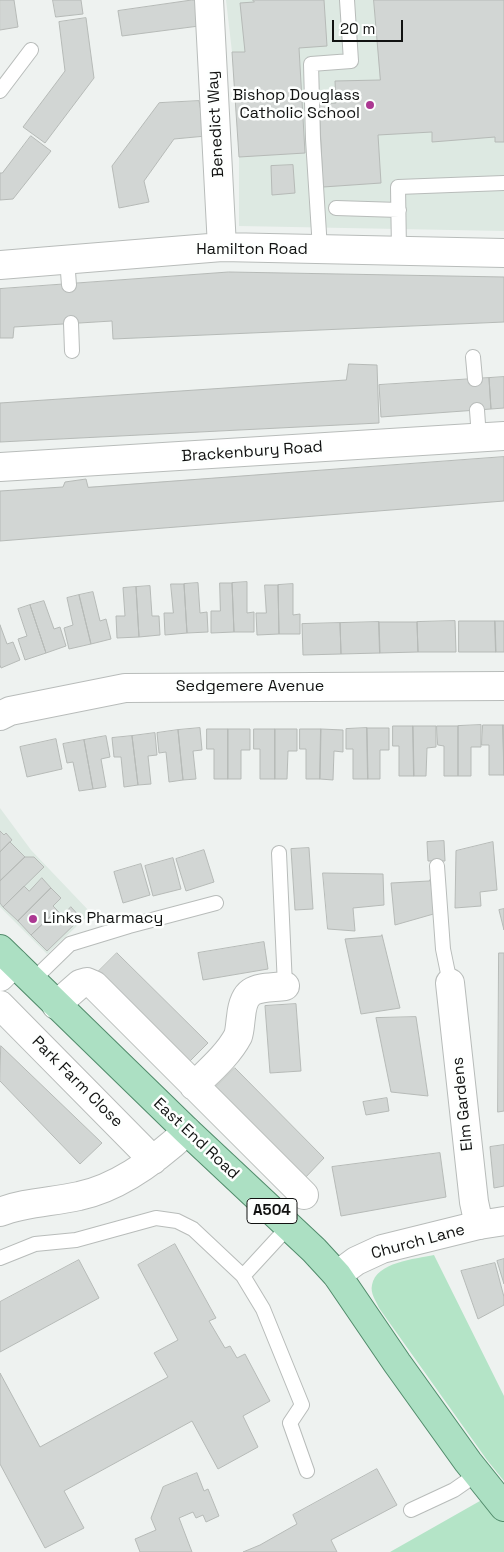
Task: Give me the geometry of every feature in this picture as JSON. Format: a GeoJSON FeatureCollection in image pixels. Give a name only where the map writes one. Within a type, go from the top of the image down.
{"type":"FeatureCollection","features":[{"type":"Feature","properties":{"kind":"main road","name":"East End Road"},"geometry":{"type":"LineString","coordinates":[[11,967],[56,1005],[186,1131],[314,1250],[337,1275],[397,1363],[477,1474],[504,1507]]}},
{"type":"Feature","properties":{"kind":"street","name":"Benedict Way"},"geometry":{"type":"LineString","coordinates":[[210,0],[222,247]]}},
{"type":"Feature","properties":{"kind":"street","name":"Hamilton Road"},"geometry":{"type":"LineString","coordinates":[[0,264],[68,272],[222,247],[504,253]]}},
{"type":"Feature","properties":{"kind":"street","name":"Brackenbury Road"},"geometry":{"type":"LineString","coordinates":[[0,467],[492,437]]}},
{"type":"Feature","properties":{"kind":"street","name":"Sedgemere Avenue"},"geometry":{"type":"LineString","coordinates":[[0,716],[10,711],[125,688],[504,686]]}},
{"type":"Feature","properties":{"kind":"street"},"geometry":{"type":"LineString","coordinates":[[56,1005],[80,984],[87,982],[94,985],[304,1195]]}},
{"type":"Feature","properties":{"kind":"street","name":"Elm Gardens"},"geometry":{"type":"LineString","coordinates":[[450,983],[474,1202],[491,1223]]}},
{"type":"Feature","properties":{"kind":"street"},"geometry":{"type":"LineString","coordinates":[[194,1086],[231,1048],[239,1034],[242,1003],[247,995],[254,990],[285,986]]}},
{"type":"Feature","properties":{"kind":"street","name":"Park Farm Close"},"geometry":{"type":"LineString","coordinates":[[0,1005],[153,1160]]}},
{"type":"Feature","properties":{"kind":"street"},"geometry":{"type":"LineString","coordinates":[[0,1212],[92,1193],[116,1182],[153,1160],[186,1131]]}},
{"type":"Feature","properties":{"kind":"street","name":"Church Lane"},"geometry":{"type":"LineString","coordinates":[[337,1275],[356,1261],[382,1249],[491,1223]]}},
{"type":"Feature","properties":{"kind":"lane"},"geometry":{"type":"LineString","coordinates":[[320,249],[313,139],[311,64],[351,61],[347,0]]}},
{"type":"Feature","properties":{"kind":"lane"},"geometry":{"type":"LineString","coordinates":[[0,91],[31,50]]}},
{"type":"Feature","properties":{"kind":"lane"},"geometry":{"type":"LineString","coordinates":[[400,251],[398,187],[504,183]]}},
{"type":"Feature","properties":{"kind":"lane"},"geometry":{"type":"LineString","coordinates":[[336,208],[399,210]]}},
{"type":"Feature","properties":{"kind":"lane"},"geometry":{"type":"LineString","coordinates":[[71,323],[72,351]]}},
{"type":"Feature","properties":{"kind":"lane"},"geometry":{"type":"LineString","coordinates":[[474,358],[475,379]]}},
{"type":"Feature","properties":{"kind":"lane"},"geometry":{"type":"LineString","coordinates":[[477,410],[492,437]]}},
{"type":"Feature","properties":{"kind":"lane"},"geometry":{"type":"LineString","coordinates":[[279,853],[285,986]]}},
{"type":"Feature","properties":{"kind":"lane"},"geometry":{"type":"LineString","coordinates":[[437,866],[443,949],[450,983]]}},
{"type":"Feature","properties":{"kind":"lane"},"geometry":{"type":"LineString","coordinates":[[11,967],[70,944],[216,903]]}},
{"type":"Feature","properties":{"kind":"lane"},"geometry":{"type":"LineString","coordinates":[[0,1258],[35,1244],[76,1240],[156,1218],[177,1221],[193,1229],[243,1276],[262,1309],[302,1405],[290,1423],[306,1471]]}},
{"type":"Feature","properties":{"kind":"lane"},"geometry":{"type":"LineString","coordinates":[[243,1276],[289,1226]]}},
{"type":"Feature","properties":{"kind":"lane"},"geometry":{"type":"LineString","coordinates":[[411,1510],[454,1490],[477,1474]]}},
{"type":"Feature","properties":{"kind":"shaded area","name":"Bishop Douglass Catholic School"},"geometry":{"type":"Polygon","coordinates":[[[226,0],[504,0],[504,231],[239,226],[239,157],[232,52],[226,0]]]}},
{"type":"Feature","properties":{"kind":"shaded area"},"geometry":{"type":"Polygon","coordinates":[[[0,808],[31,850],[91,913],[47,954],[0,907],[0,808]]]}},
{"type":"Feature","properties":{"kind":"green space"},"geometry":{"type":"Polygon","coordinates":[[[434,1255],[504,1396],[504,1481],[379,1308],[373,1294],[372,1285],[375,1277],[388,1266],[434,1255]]]}},
{"type":"Feature","properties":{"kind":"green space"},"geometry":{"type":"Polygon","coordinates":[[[494,1493],[504,1507],[504,1552],[390,1552],[494,1493]]]}},
{"type":"Feature","properties":{"kind":"building"},"geometry":{"type":"Polygon","coordinates":[[[0,0],[14,0],[18,27],[0,30],[0,0]]]}},
{"type":"Feature","properties":{"kind":"building"},"geometry":{"type":"Polygon","coordinates":[[[53,0],[81,0],[83,14],[56,17],[53,0]]]}},
{"type":"Feature","properties":{"kind":"building"},"geometry":{"type":"Polygon","coordinates":[[[196,0],[199,26],[122,36],[118,11],[196,0]]]}},
{"type":"Feature","properties":{"kind":"building"},"geometry":{"type":"Polygon","coordinates":[[[253,0],[324,0],[327,46],[299,48],[305,153],[239,157],[232,52],[245,52],[240,3],[254,2],[253,0]]]}},
{"type":"Feature","properties":{"kind":"building"},"geometry":{"type":"Polygon","coordinates":[[[374,0],[504,0],[504,142],[495,142],[495,137],[432,142],[432,132],[378,135],[381,183],[323,187],[319,104],[336,103],[335,81],[380,80],[374,0]]]}},
{"type":"Feature","properties":{"kind":"building"},"geometry":{"type":"Polygon","coordinates":[[[86,18],[94,78],[45,143],[23,127],[65,71],[59,22],[86,18]]]}},
{"type":"Feature","properties":{"kind":"building"},"geometry":{"type":"Polygon","coordinates":[[[199,101],[206,136],[174,139],[144,181],[149,202],[119,208],[112,166],[159,103],[199,101]]]}},
{"type":"Feature","properties":{"kind":"building"},"geometry":{"type":"Polygon","coordinates":[[[31,136],[51,151],[13,199],[0,200],[0,173],[2,173],[31,136]]]}},
{"type":"Feature","properties":{"kind":"building"},"geometry":{"type":"Polygon","coordinates":[[[293,165],[295,193],[272,195],[271,166],[293,165]]]}},
{"type":"Feature","properties":{"kind":"building"},"geometry":{"type":"Polygon","coordinates":[[[229,272],[504,277],[504,322],[113,339],[112,321],[14,327],[13,338],[0,338],[0,289],[229,272]]]}},
{"type":"Feature","properties":{"kind":"building"},"geometry":{"type":"Polygon","coordinates":[[[349,364],[377,365],[379,423],[0,442],[0,403],[346,380],[349,364]]]}},
{"type":"Feature","properties":{"kind":"building"},"geometry":{"type":"Polygon","coordinates":[[[504,377],[504,408],[491,409],[489,378],[504,377]]]}},
{"type":"Feature","properties":{"kind":"building"},"geometry":{"type":"Polygon","coordinates":[[[489,378],[491,409],[381,417],[379,385],[489,378]]]}},
{"type":"Feature","properties":{"kind":"building"},"geometry":{"type":"Polygon","coordinates":[[[504,457],[504,501],[0,541],[0,491],[63,487],[65,482],[86,479],[88,487],[504,457]]]}},
{"type":"Feature","properties":{"kind":"building"},"geometry":{"type":"Polygon","coordinates":[[[247,582],[247,613],[254,612],[254,632],[234,632],[232,583],[247,582]]]}},
{"type":"Feature","properties":{"kind":"building"},"geometry":{"type":"Polygon","coordinates":[[[198,583],[200,613],[207,612],[208,632],[187,633],[184,584],[198,583]]]}},
{"type":"Feature","properties":{"kind":"building"},"geometry":{"type":"Polygon","coordinates":[[[220,583],[232,583],[234,632],[211,633],[211,611],[220,611],[220,583]]]}},
{"type":"Feature","properties":{"kind":"building"},"geometry":{"type":"Polygon","coordinates":[[[171,584],[184,584],[187,633],[165,635],[164,613],[173,613],[171,584]]]}},
{"type":"Feature","properties":{"kind":"building"},"geometry":{"type":"Polygon","coordinates":[[[293,584],[293,615],[300,614],[300,634],[279,634],[278,585],[293,584]]]}},
{"type":"Feature","properties":{"kind":"building"},"geometry":{"type":"Polygon","coordinates":[[[265,585],[278,585],[279,634],[257,635],[256,613],[266,613],[265,585]]]}},
{"type":"Feature","properties":{"kind":"building"},"geometry":{"type":"Polygon","coordinates":[[[150,586],[152,616],[159,616],[160,635],[139,637],[136,587],[150,586]]]}},
{"type":"Feature","properties":{"kind":"building"},"geometry":{"type":"Polygon","coordinates":[[[136,587],[139,637],[117,638],[116,616],[125,616],[123,588],[136,587]]]}},
{"type":"Feature","properties":{"kind":"building"},"geometry":{"type":"Polygon","coordinates":[[[93,592],[100,621],[106,619],[111,639],[91,644],[79,595],[93,592]]]}},
{"type":"Feature","properties":{"kind":"building"},"geometry":{"type":"Polygon","coordinates":[[[79,595],[91,644],[69,649],[64,628],[73,625],[67,598],[79,595]]]}},
{"type":"Feature","properties":{"kind":"building"},"geometry":{"type":"Polygon","coordinates":[[[44,601],[54,629],[60,627],[66,646],[46,653],[30,605],[44,601]]]}},
{"type":"Feature","properties":{"kind":"building"},"geometry":{"type":"Polygon","coordinates":[[[30,605],[46,653],[25,660],[18,639],[27,636],[18,609],[30,605]]]}},
{"type":"Feature","properties":{"kind":"building"},"geometry":{"type":"Polygon","coordinates":[[[455,621],[456,652],[418,652],[417,622],[455,621]]]}},
{"type":"Feature","properties":{"kind":"building"},"geometry":{"type":"Polygon","coordinates":[[[459,621],[495,621],[496,652],[459,652],[459,621]]]}},
{"type":"Feature","properties":{"kind":"building"},"geometry":{"type":"Polygon","coordinates":[[[495,621],[504,621],[504,652],[496,652],[495,621]]]}},
{"type":"Feature","properties":{"kind":"building"},"geometry":{"type":"Polygon","coordinates":[[[379,622],[417,622],[418,652],[380,653],[379,622]]]}},
{"type":"Feature","properties":{"kind":"building"},"geometry":{"type":"Polygon","coordinates":[[[379,622],[380,653],[341,654],[340,623],[379,622]]]}},
{"type":"Feature","properties":{"kind":"building"},"geometry":{"type":"Polygon","coordinates":[[[340,623],[341,654],[303,655],[302,624],[340,623]]]}},
{"type":"Feature","properties":{"kind":"building"},"geometry":{"type":"Polygon","coordinates":[[[0,625],[7,644],[13,642],[20,660],[1,668],[0,665],[0,625]]]}},
{"type":"Feature","properties":{"kind":"building"},"geometry":{"type":"Polygon","coordinates":[[[481,725],[481,747],[471,747],[471,776],[458,776],[458,726],[481,725]]]}},
{"type":"Feature","properties":{"kind":"building"},"geometry":{"type":"Polygon","coordinates":[[[483,725],[503,725],[504,775],[489,775],[489,745],[482,745],[483,725]]]}},
{"type":"Feature","properties":{"kind":"building"},"geometry":{"type":"Polygon","coordinates":[[[503,725],[504,725],[504,775],[503,725]]]}},
{"type":"Feature","properties":{"kind":"building"},"geometry":{"type":"Polygon","coordinates":[[[393,726],[413,726],[414,776],[399,776],[399,746],[393,746],[393,726]]]}},
{"type":"Feature","properties":{"kind":"building"},"geometry":{"type":"Polygon","coordinates":[[[413,726],[436,726],[436,747],[427,748],[426,776],[414,776],[413,726]]]}},
{"type":"Feature","properties":{"kind":"building"},"geometry":{"type":"Polygon","coordinates":[[[437,726],[458,726],[458,776],[444,776],[444,746],[438,745],[437,726]]]}},
{"type":"Feature","properties":{"kind":"building"},"geometry":{"type":"Polygon","coordinates":[[[200,728],[202,750],[193,751],[196,779],[183,780],[178,730],[200,728]]]}},
{"type":"Feature","properties":{"kind":"building"},"geometry":{"type":"Polygon","coordinates":[[[367,728],[368,779],[353,779],[353,749],[346,749],[346,729],[367,728]]]}},
{"type":"Feature","properties":{"kind":"building"},"geometry":{"type":"Polygon","coordinates":[[[367,728],[389,728],[389,750],[380,750],[380,779],[368,779],[367,728]]]}},
{"type":"Feature","properties":{"kind":"building"},"geometry":{"type":"Polygon","coordinates":[[[207,729],[228,729],[228,779],[214,779],[214,749],[207,749],[207,729]]]}},
{"type":"Feature","properties":{"kind":"building"},"geometry":{"type":"Polygon","coordinates":[[[228,729],[250,729],[250,750],[241,750],[241,779],[228,779],[228,729]]]}},
{"type":"Feature","properties":{"kind":"building"},"geometry":{"type":"Polygon","coordinates":[[[254,729],[275,729],[275,779],[260,779],[260,749],[254,749],[254,729]]]}},
{"type":"Feature","properties":{"kind":"building"},"geometry":{"type":"Polygon","coordinates":[[[275,729],[297,729],[297,751],[288,751],[287,779],[275,779],[275,729]]]}},
{"type":"Feature","properties":{"kind":"building"},"geometry":{"type":"Polygon","coordinates":[[[300,729],[321,729],[320,779],[306,779],[306,749],[300,749],[300,729]]]}},
{"type":"Feature","properties":{"kind":"building"},"geometry":{"type":"Polygon","coordinates":[[[321,729],[343,730],[343,752],[334,751],[333,780],[320,779],[321,729]]]}},
{"type":"Feature","properties":{"kind":"building"},"geometry":{"type":"Polygon","coordinates":[[[178,730],[183,780],[169,782],[166,752],[159,753],[157,733],[178,730]]]}},
{"type":"Feature","properties":{"kind":"building"},"geometry":{"type":"Polygon","coordinates":[[[155,733],[157,755],[148,756],[151,784],[138,785],[132,736],[155,733]]]}},
{"type":"Feature","properties":{"kind":"building"},"geometry":{"type":"Polygon","coordinates":[[[106,736],[110,757],[101,759],[106,787],[93,789],[84,740],[106,736]]]}},
{"type":"Feature","properties":{"kind":"building"},"geometry":{"type":"Polygon","coordinates":[[[132,736],[138,785],[124,787],[121,757],[114,757],[112,738],[132,736]]]}},
{"type":"Feature","properties":{"kind":"building"},"geometry":{"type":"Polygon","coordinates":[[[56,739],[62,769],[27,777],[20,747],[56,739]]]}},
{"type":"Feature","properties":{"kind":"building"},"geometry":{"type":"Polygon","coordinates":[[[84,740],[93,789],[79,791],[73,762],[67,763],[63,744],[84,740]]]}},
{"type":"Feature","properties":{"kind":"building"},"geometry":{"type":"Polygon","coordinates":[[[0,831],[4,835],[6,833],[12,840],[0,852],[0,831]]]}},
{"type":"Feature","properties":{"kind":"building"},"geometry":{"type":"Polygon","coordinates":[[[444,841],[445,861],[428,861],[427,842],[444,841]]]}},
{"type":"Feature","properties":{"kind":"building"},"geometry":{"type":"Polygon","coordinates":[[[10,842],[25,857],[0,881],[0,852],[10,842]]]}},
{"type":"Feature","properties":{"kind":"building"},"geometry":{"type":"Polygon","coordinates":[[[493,842],[497,890],[480,892],[481,906],[455,908],[456,851],[493,842]]]}},
{"type":"Feature","properties":{"kind":"building"},"geometry":{"type":"Polygon","coordinates":[[[309,848],[313,909],[295,910],[291,849],[309,848]]]}},
{"type":"Feature","properties":{"kind":"building"},"geometry":{"type":"Polygon","coordinates":[[[204,850],[214,882],[186,891],[176,859],[204,850]]]}},
{"type":"Feature","properties":{"kind":"building"},"geometry":{"type":"Polygon","coordinates":[[[25,857],[34,857],[44,867],[3,907],[0,903],[0,881],[25,857]]]}},
{"type":"Feature","properties":{"kind":"building"},"geometry":{"type":"Polygon","coordinates":[[[173,858],[181,889],[153,896],[145,866],[173,858]]]}},
{"type":"Feature","properties":{"kind":"building"},"geometry":{"type":"Polygon","coordinates":[[[141,864],[150,895],[123,903],[114,872],[141,864]]]}},
{"type":"Feature","properties":{"kind":"building"},"geometry":{"type":"Polygon","coordinates":[[[323,873],[383,874],[384,905],[353,908],[355,931],[328,929],[323,873]]]}},
{"type":"Feature","properties":{"kind":"building"},"geometry":{"type":"Polygon","coordinates":[[[42,878],[51,888],[18,921],[3,907],[24,886],[29,891],[42,878]]]}},
{"type":"Feature","properties":{"kind":"building"},"geometry":{"type":"Polygon","coordinates":[[[430,880],[437,913],[395,925],[391,883],[430,880]]]}},
{"type":"Feature","properties":{"kind":"building"},"geometry":{"type":"Polygon","coordinates":[[[51,888],[61,898],[53,906],[57,910],[31,935],[18,921],[51,888]]]}},
{"type":"Feature","properties":{"kind":"building"},"geometry":{"type":"Polygon","coordinates":[[[71,907],[81,918],[47,951],[31,935],[57,910],[62,916],[71,907]]]}},
{"type":"Feature","properties":{"kind":"building"},"geometry":{"type":"Polygon","coordinates":[[[504,909],[504,930],[499,910],[504,909]]]}},
{"type":"Feature","properties":{"kind":"building"},"geometry":{"type":"Polygon","coordinates":[[[382,935],[400,1008],[361,1014],[345,939],[382,935]]]}},
{"type":"Feature","properties":{"kind":"building"},"geometry":{"type":"Polygon","coordinates":[[[264,942],[268,969],[203,980],[198,953],[264,942]]]}},
{"type":"Feature","properties":{"kind":"building"},"geometry":{"type":"Polygon","coordinates":[[[117,953],[208,1043],[188,1063],[98,972],[117,953]]]}},
{"type":"Feature","properties":{"kind":"building"},"geometry":{"type":"Polygon","coordinates":[[[499,953],[504,953],[504,1111],[498,1112],[499,953]]]}},
{"type":"Feature","properties":{"kind":"building"},"geometry":{"type":"Polygon","coordinates":[[[296,1004],[301,1071],[270,1073],[265,1006],[296,1004]]]}},
{"type":"Feature","properties":{"kind":"building"},"geometry":{"type":"Polygon","coordinates":[[[416,1017],[428,1096],[391,1092],[376,1018],[416,1017]]]}},
{"type":"Feature","properties":{"kind":"building"},"geometry":{"type":"Polygon","coordinates":[[[1,1046],[102,1143],[80,1164],[0,1081],[1,1046]]]}},
{"type":"Feature","properties":{"kind":"building"},"geometry":{"type":"Polygon","coordinates":[[[235,1068],[324,1158],[304,1179],[215,1088],[235,1068]]]}},
{"type":"Feature","properties":{"kind":"building"},"geometry":{"type":"Polygon","coordinates":[[[387,1098],[389,1111],[366,1115],[363,1102],[387,1098]]]}},
{"type":"Feature","properties":{"kind":"building"},"geometry":{"type":"Polygon","coordinates":[[[504,1145],[504,1186],[494,1188],[490,1147],[504,1145]]]}},
{"type":"Feature","properties":{"kind":"building"},"geometry":{"type":"Polygon","coordinates":[[[440,1153],[446,1197],[341,1216],[332,1167],[440,1153]]]}},
{"type":"Feature","properties":{"kind":"building"},"geometry":{"type":"Polygon","coordinates":[[[175,1244],[216,1318],[209,1321],[225,1348],[230,1346],[237,1358],[245,1354],[270,1401],[243,1416],[258,1447],[218,1469],[192,1421],[64,1491],[84,1528],[45,1548],[0,1464],[0,1373],[40,1447],[168,1377],[154,1353],[178,1340],[138,1265],[175,1244]]]}},
{"type":"Feature","properties":{"kind":"building"},"geometry":{"type":"Polygon","coordinates":[[[504,1259],[504,1284],[497,1261],[504,1259]]]}},
{"type":"Feature","properties":{"kind":"building"},"geometry":{"type":"Polygon","coordinates":[[[79,1260],[99,1298],[0,1352],[0,1302],[79,1260]]]}},
{"type":"Feature","properties":{"kind":"building"},"geometry":{"type":"Polygon","coordinates":[[[495,1263],[504,1297],[504,1305],[478,1319],[461,1271],[495,1263]]]}},
{"type":"Feature","properties":{"kind":"building"},"geometry":{"type":"Polygon","coordinates":[[[377,1469],[397,1505],[331,1540],[337,1552],[243,1552],[260,1545],[297,1524],[293,1515],[377,1469]]]}},
{"type":"Feature","properties":{"kind":"building"},"geometry":{"type":"Polygon","coordinates":[[[197,1473],[204,1491],[208,1489],[219,1516],[206,1522],[203,1515],[196,1518],[193,1512],[179,1518],[192,1552],[140,1552],[135,1539],[156,1530],[151,1518],[163,1487],[197,1473]]]}},
{"type":"Feature","properties":{"kind":"place","name":"Bishop Douglass Catholic School"},"geometry":{"type":"Point","coordinates":[370,105]}},
{"type":"Feature","properties":{"kind":"place","name":"Links Pharmacy"},"geometry":{"type":"Point","coordinates":[33,919]}}]}
